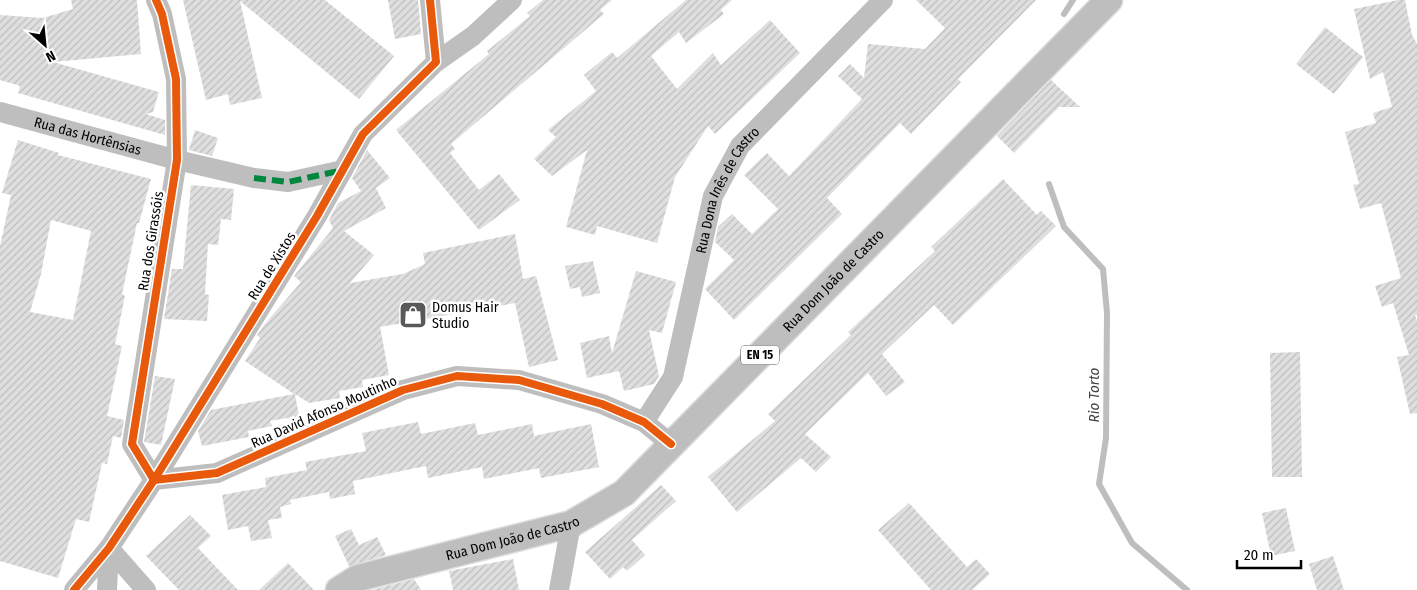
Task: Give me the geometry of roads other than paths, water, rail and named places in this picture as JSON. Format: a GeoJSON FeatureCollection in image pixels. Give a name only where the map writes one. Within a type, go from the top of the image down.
{"type":"FeatureCollection","features":[{"type":"Feature","properties":{"kind":"main road","name":"Rua Dom João de Castro"},"geometry":{"type":"LineString","coordinates":[[339,590],[358,578],[571,524],[624,493],[1109,0]]}},
{"type":"Feature","properties":{"kind":"street","name":"Rua dos Girassóis"},"geometry":{"type":"LineString","coordinates":[[154,480],[132,444],[177,160],[176,79],[162,14],[156,0]]}},
{"type":"Feature","properties":{"kind":"street"},"geometry":{"type":"LineString","coordinates":[[430,0],[436,62]]}},
{"type":"Feature","properties":{"kind":"street","name":"Rua de Xistos"},"geometry":{"type":"LineString","coordinates":[[74,590],[109,548],[154,480],[317,216],[363,134],[436,62],[473,36],[512,0]]}},
{"type":"Feature","properties":{"kind":"street","name":"Rua Dona Inês de Castro"},"geometry":{"type":"LineString","coordinates":[[644,422],[673,377],[713,196],[740,146],[883,0]]}},
{"type":"Feature","properties":{"kind":"street","name":"Rua das Hortênsias"},"geometry":{"type":"LineString","coordinates":[[0,113],[177,160],[254,178],[288,182],[343,170]]}},
{"type":"Feature","properties":{"kind":"street","name":"Rua David Afonso Moutinho"},"geometry":{"type":"LineString","coordinates":[[154,480],[217,473],[403,390],[457,376],[519,380],[602,404],[644,422],[671,444]]}},
{"type":"Feature","properties":{"kind":"street"},"geometry":{"type":"LineString","coordinates":[[559,590],[571,524]]}},
{"type":"Feature","properties":{"kind":"street"},"geometry":{"type":"LineString","coordinates":[[107,590],[109,548]]}},
{"type":"Feature","properties":{"kind":"street"},"geometry":{"type":"LineString","coordinates":[[109,548],[146,590]]}},
{"type":"Feature","properties":{"kind":"waterway","name":"Rio Torto"},"geometry":{"type":"LineString","coordinates":[[1064,14],[1073,0]]}},
{"type":"Feature","properties":{"kind":"waterway","name":"Rio Torto"},"geometry":{"type":"LineString","coordinates":[[1049,184],[1064,227],[1103,269],[1107,313],[1106,438],[1099,484],[1132,543],[1187,590]]}},
{"type":"Feature","properties":{"kind":"place","name":"Domus Hair Studio"},"geometry":{"type":"Point","coordinates":[413,315]}}]}
